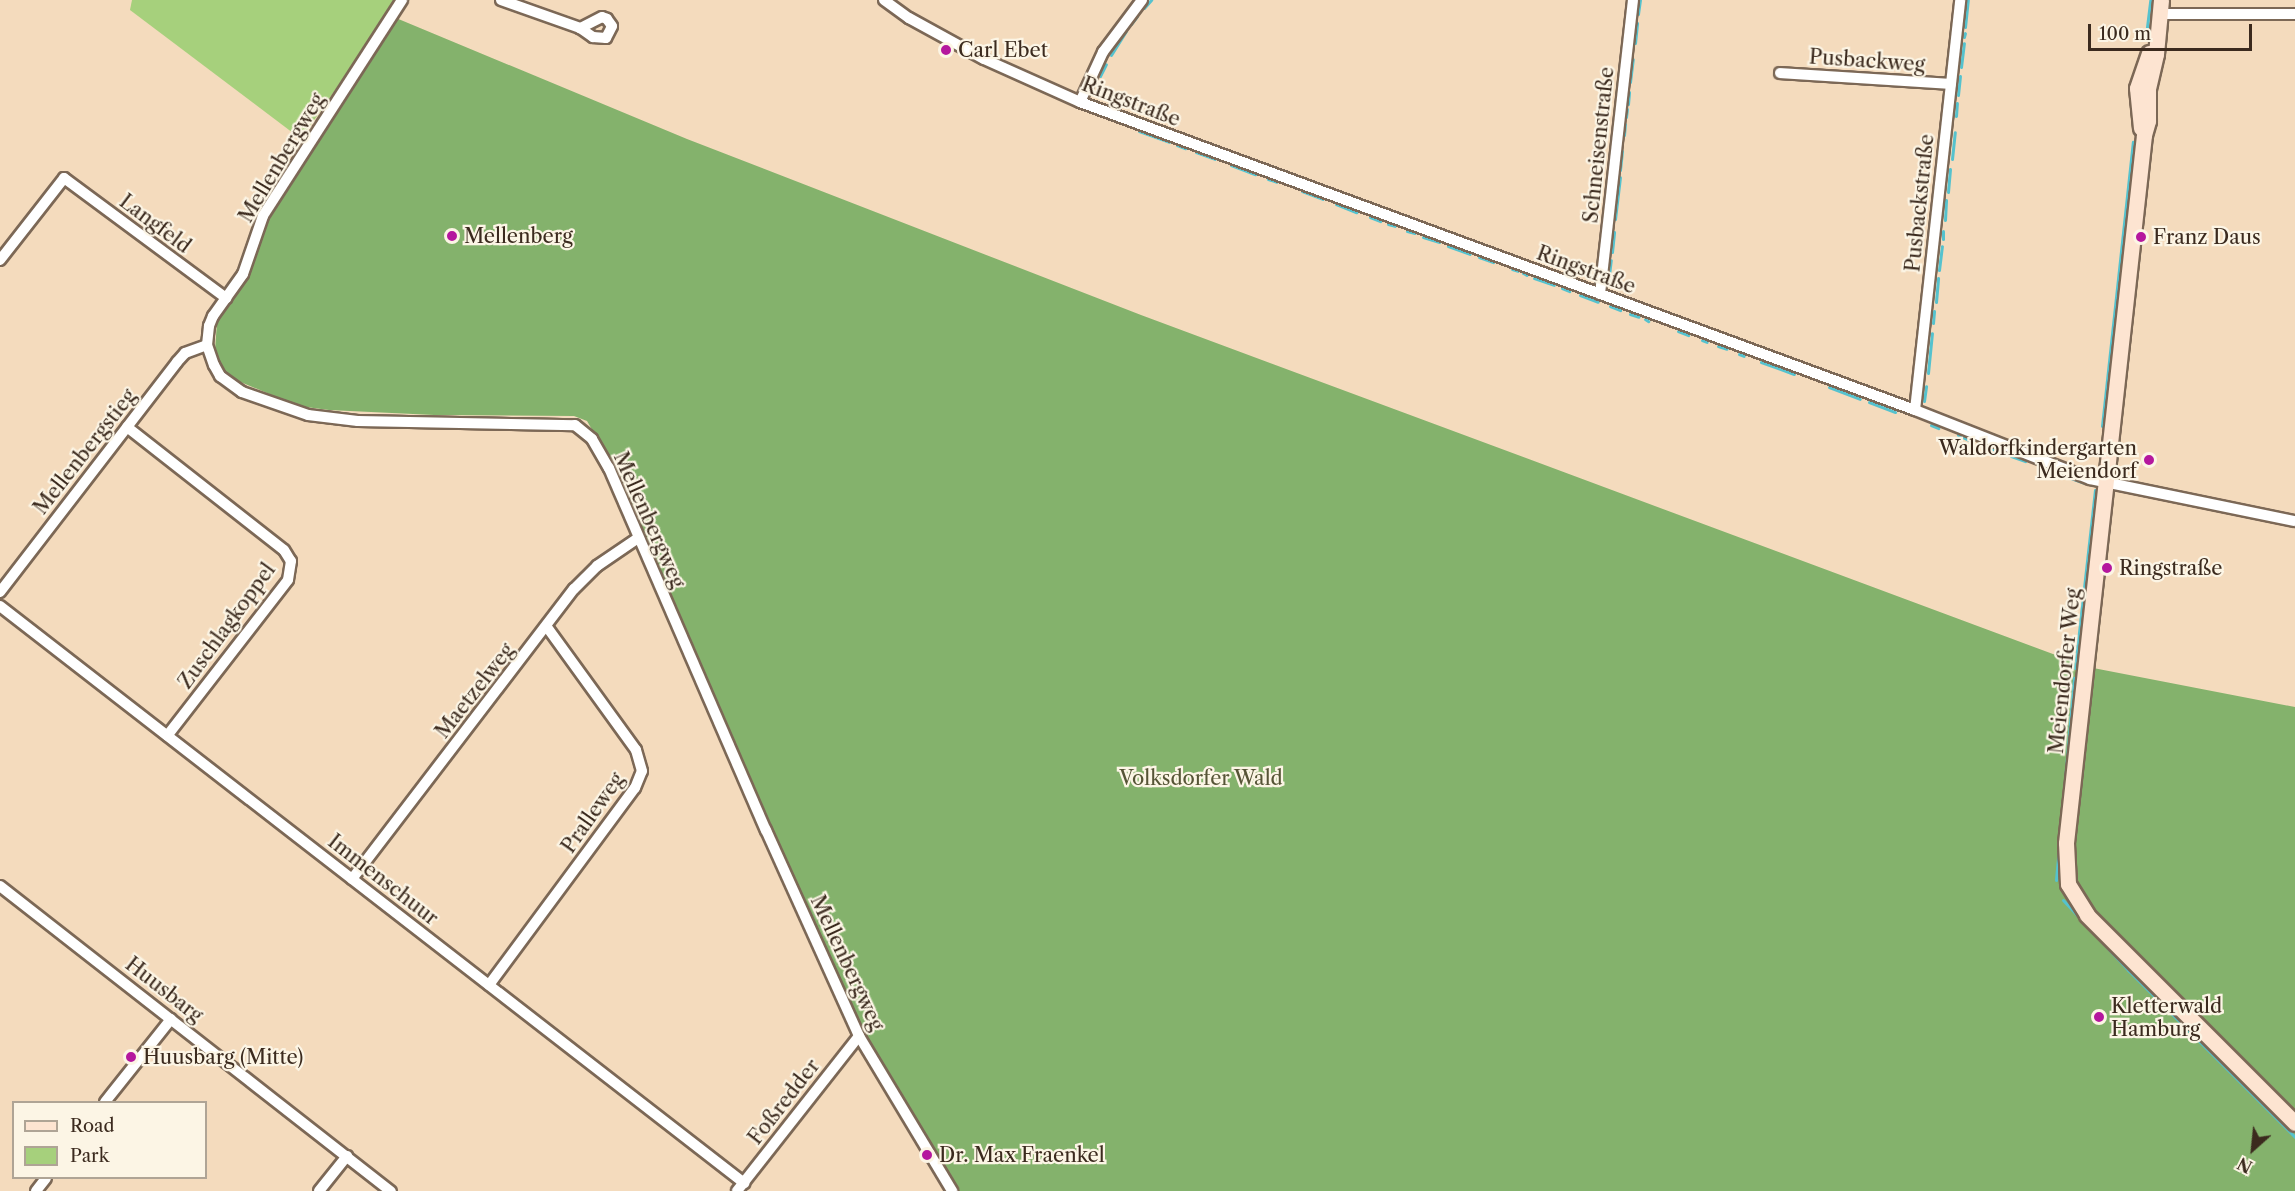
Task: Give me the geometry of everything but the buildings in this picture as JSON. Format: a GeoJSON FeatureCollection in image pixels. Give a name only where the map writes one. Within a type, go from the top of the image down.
{"type":"FeatureCollection","features":[{"type":"Feature","properties":{"kind":"street","name":"Mellenbergweg"},"geometry":{"type":"LineString","coordinates":[[402,0],[263,216],[243,274],[209,326],[207,345],[220,376],[229,385],[260,400],[308,415],[358,421],[575,426],[592,439],[609,468],[859,1036],[952,1191]]}},
{"type":"Feature","properties":{"kind":"street"},"geometry":{"type":"LineString","coordinates":[[501,0],[580,28]]}},
{"type":"Feature","properties":{"kind":"street","name":"Ringstraße"},"geometry":{"type":"LineString","coordinates":[[884,0],[909,18],[984,59],[1080,102],[1915,410],[2105,483],[2295,520]]}},
{"type":"Feature","properties":{"kind":"street"},"geometry":{"type":"LineString","coordinates":[[1080,102],[1103,52],[1142,0]]}},
{"type":"Feature","properties":{"kind":"street","name":"Schneisenstraße"},"geometry":{"type":"LineString","coordinates":[[1600,294],[1633,0]]}},
{"type":"Feature","properties":{"kind":"street","name":"Pusbackstraße"},"geometry":{"type":"LineString","coordinates":[[1915,410],[1960,0]]}},
{"type":"Feature","properties":{"kind":"street"},"geometry":{"type":"LineString","coordinates":[[2160,7],[2295,14]]}},
{"type":"Feature","properties":{"kind":"street","name":"Meiendorfer Weg"},"geometry":{"type":"LineString","coordinates":[[2160,7],[2157,33],[2137,88],[2139,120],[2144,135],[2066,843],[2068,884],[2087,915],[2295,1123]]}},
{"type":"Feature","properties":{"kind":"street","name":"Pusbackweg"},"geometry":{"type":"LineString","coordinates":[[1780,73],[1951,84]]}},
{"type":"Feature","properties":{"kind":"street","name":"Langfeld"},"geometry":{"type":"LineString","coordinates":[[0,260],[64,177],[226,298]]}},
{"type":"Feature","properties":{"kind":"street","name":"Mellenbergstieg"},"geometry":{"type":"LineString","coordinates":[[0,592],[185,353],[207,345]]}},
{"type":"Feature","properties":{"kind":"street","name":"Zuschlagkoppel"},"geometry":{"type":"LineString","coordinates":[[127,427],[284,550],[291,561],[288,580],[167,736]]}},
{"type":"Feature","properties":{"kind":"street","name":"Maetzelweg"},"geometry":{"type":"LineString","coordinates":[[352,879],[574,589],[597,566],[638,538]]}},
{"type":"Feature","properties":{"kind":"street","name":"Immenschuur"},"geometry":{"type":"LineString","coordinates":[[0,606],[489,985],[740,1187]]}},
{"type":"Feature","properties":{"kind":"street","name":"Pralleweg"},"geometry":{"type":"LineString","coordinates":[[489,985],[635,788],[642,771],[636,750],[547,627]]}},
{"type":"Feature","properties":{"kind":"street","name":"Huusbarg"},"geometry":{"type":"LineString","coordinates":[[0,886],[391,1191]]}},
{"type":"Feature","properties":{"kind":"street"},"geometry":{"type":"LineString","coordinates":[[106,1101],[171,1019]]}},
{"type":"Feature","properties":{"kind":"street","name":"Foßredder"},"geometry":{"type":"LineString","coordinates":[[740,1187],[859,1036]]}},
{"type":"Feature","properties":{"kind":"street"},"geometry":{"type":"LineString","coordinates":[[319,1191],[347,1156]]}},
{"type":"Feature","properties":{"kind":"street"},"geometry":{"type":"LineString","coordinates":[[36,1191],[45,1179]]}},
{"type":"Feature","properties":{"kind":"green space"},"geometry":{"type":"Polygon","coordinates":[[[132,0],[398,0],[301,139],[130,10],[132,0]]]}},
{"type":"Feature","properties":{"kind":"green space","name":"Volksdorfer Wald"},"geometry":{"type":"Polygon","coordinates":[[[396,18],[687,139],[1141,315],[2088,667],[2295,707],[2295,1191],[959,1191],[861,1029],[612,464],[587,421],[574,416],[434,415],[329,410],[298,406],[231,378],[221,366],[215,350],[217,322],[246,279],[259,236],[337,107],[396,18]]]}},
{"type":"Feature","properties":{"kind":"waterway"},"geometry":{"type":"LineString","coordinates":[[1144,8],[1151,0]]}},
{"type":"Feature","properties":{"kind":"waterway"},"geometry":{"type":"LineString","coordinates":[[1638,14],[1640,0]]}},
{"type":"Feature","properties":{"kind":"waterway"},"geometry":{"type":"LineString","coordinates":[[1965,27],[1968,0]]}},
{"type":"Feature","properties":{"kind":"waterway"},"geometry":{"type":"LineString","coordinates":[[2146,35],[2150,0]]}},
{"type":"Feature","properties":{"kind":"waterway"},"geometry":{"type":"LineString","coordinates":[[1131,24],[1137,16]]}},
{"type":"Feature","properties":{"kind":"waterway"},"geometry":{"type":"LineString","coordinates":[[1635,43],[1637,23]]}},
{"type":"Feature","properties":{"kind":"waterway"},"geometry":{"type":"LineString","coordinates":[[1111,55],[1126,31]]}},
{"type":"Feature","properties":{"kind":"waterway"},"geometry":{"type":"LineString","coordinates":[[1964,37],[1965,33]]}},
{"type":"Feature","properties":{"kind":"waterway"},"geometry":{"type":"LineString","coordinates":[[1961,67],[1964,43]]}},
{"type":"Feature","properties":{"kind":"waterway"},"geometry":{"type":"LineString","coordinates":[[1630,82],[1633,59]]}},
{"type":"Feature","properties":{"kind":"waterway"},"geometry":{"type":"LineString","coordinates":[[1100,76],[1106,64]]}},
{"type":"Feature","properties":{"kind":"waterway"},"geometry":{"type":"LineString","coordinates":[[1958,95],[1960,76]]}},
{"type":"Feature","properties":{"kind":"waterway"},"geometry":{"type":"LineString","coordinates":[[1628,104],[1629,92]]}},
{"type":"Feature","properties":{"kind":"waterway"},"geometry":{"type":"LineString","coordinates":[[1956,116],[1957,103]]}},
{"type":"Feature","properties":{"kind":"waterway"},"geometry":{"type":"LineString","coordinates":[[1626,117],[1627,109]]}},
{"type":"Feature","properties":{"kind":"waterway"},"geometry":{"type":"LineString","coordinates":[[1624,135],[1625,124]]}},
{"type":"Feature","properties":{"kind":"waterway"},"geometry":{"type":"LineString","coordinates":[[1139,131],[1169,142]]}},
{"type":"Feature","properties":{"kind":"waterway"},"geometry":{"type":"LineString","coordinates":[[1952,159],[1955,132]]}},
{"type":"Feature","properties":{"kind":"waterway"},"geometry":{"type":"LineString","coordinates":[[2102,426],[2133,142]]}},
{"type":"Feature","properties":{"kind":"waterway"},"geometry":{"type":"LineString","coordinates":[[1177,145],[1185,148]]}},
{"type":"Feature","properties":{"kind":"waterway"},"geometry":{"type":"LineString","coordinates":[[1620,170],[1622,151]]}},
{"type":"Feature","properties":{"kind":"waterway"},"geometry":{"type":"LineString","coordinates":[[1196,152],[1215,159]]}},
{"type":"Feature","properties":{"kind":"waterway"},"geometry":{"type":"LineString","coordinates":[[1231,165],[1255,174]]}},
{"type":"Feature","properties":{"kind":"waterway"},"geometry":{"type":"LineString","coordinates":[[1948,192],[1950,169]]}},
{"type":"Feature","properties":{"kind":"waterway"},"geometry":{"type":"LineString","coordinates":[[1615,219],[1620,177]]}},
{"type":"Feature","properties":{"kind":"waterway"},"geometry":{"type":"LineString","coordinates":[[1268,179],[1277,182]]}},
{"type":"Feature","properties":{"kind":"waterway"},"geometry":{"type":"LineString","coordinates":[[1302,191],[1323,199]]}},
{"type":"Feature","properties":{"kind":"waterway"},"geometry":{"type":"LineString","coordinates":[[1945,220],[1946,200]]}},
{"type":"Feature","properties":{"kind":"waterway"},"geometry":{"type":"LineString","coordinates":[[1336,204],[1356,212]]}},
{"type":"Feature","properties":{"kind":"waterway"},"geometry":{"type":"LineString","coordinates":[[1370,217],[1380,221]]}},
{"type":"Feature","properties":{"kind":"waterway"},"geometry":{"type":"LineString","coordinates":[[1388,224],[1395,226]]}},
{"type":"Feature","properties":{"kind":"waterway"},"geometry":{"type":"LineString","coordinates":[[1407,231],[1415,233]]}},
{"type":"Feature","properties":{"kind":"waterway"},"geometry":{"type":"LineString","coordinates":[[1943,231],[1943,239]]}},
{"type":"Feature","properties":{"kind":"waterway"},"geometry":{"type":"LineString","coordinates":[[1612,252],[1614,232]]}},
{"type":"Feature","properties":{"kind":"waterway"},"geometry":{"type":"LineString","coordinates":[[1423,237],[1439,242]]}},
{"type":"Feature","properties":{"kind":"waterway"},"geometry":{"type":"LineString","coordinates":[[1448,246],[1470,254]]}},
{"type":"Feature","properties":{"kind":"waterway"},"geometry":{"type":"LineString","coordinates":[[1939,270],[1942,246]]}},
{"type":"Feature","properties":{"kind":"waterway"},"geometry":{"type":"LineString","coordinates":[[1479,257],[1493,262]]}},
{"type":"Feature","properties":{"kind":"waterway"},"geometry":{"type":"LineString","coordinates":[[1608,283],[1611,260]]}},
{"type":"Feature","properties":{"kind":"waterway"},"geometry":{"type":"LineString","coordinates":[[1512,269],[1518,271]]}},
{"type":"Feature","properties":{"kind":"waterway"},"geometry":{"type":"LineString","coordinates":[[1523,273],[1527,275]]}},
{"type":"Feature","properties":{"kind":"waterway"},"geometry":{"type":"LineString","coordinates":[[1534,278],[1554,285]]}},
{"type":"Feature","properties":{"kind":"waterway"},"geometry":{"type":"LineString","coordinates":[[1936,302],[1938,278]]}},
{"type":"Feature","properties":{"kind":"waterway"},"geometry":{"type":"LineString","coordinates":[[1562,288],[1569,291]]}},
{"type":"Feature","properties":{"kind":"waterway"},"geometry":{"type":"LineString","coordinates":[[1580,295],[1598,302]]}},
{"type":"Feature","properties":{"kind":"waterway"},"geometry":{"type":"LineString","coordinates":[[1610,306],[1620,310]]}},
{"type":"Feature","properties":{"kind":"waterway"},"geometry":{"type":"LineString","coordinates":[[1933,323],[1934,311]]}},
{"type":"Feature","properties":{"kind":"waterway"},"geometry":{"type":"LineString","coordinates":[[1630,314],[1639,317]]}},
{"type":"Feature","properties":{"kind":"waterway"},"geometry":{"type":"LineString","coordinates":[[1678,331],[1688,335]]}},
{"type":"Feature","properties":{"kind":"waterway"},"geometry":{"type":"LineString","coordinates":[[1928,373],[1932,333]]}},
{"type":"Feature","properties":{"kind":"waterway"},"geometry":{"type":"LineString","coordinates":[[1702,340],[1707,342]]}},
{"type":"Feature","properties":{"kind":"waterway"},"geometry":{"type":"LineString","coordinates":[[1718,346],[1727,349]]}},
{"type":"Feature","properties":{"kind":"waterway"},"geometry":{"type":"LineString","coordinates":[[1739,354],[1744,356]]}},
{"type":"Feature","properties":{"kind":"waterway"},"geometry":{"type":"LineString","coordinates":[[1761,362],[1794,374]]}},
{"type":"Feature","properties":{"kind":"waterway"},"geometry":{"type":"LineString","coordinates":[[1924,401],[1926,386]]}},
{"type":"Feature","properties":{"kind":"waterway"},"geometry":{"type":"LineString","coordinates":[[1829,387],[1860,399]]}},
{"type":"Feature","properties":{"kind":"waterway"},"geometry":{"type":"LineString","coordinates":[[1869,402],[1895,412]]}},
{"type":"Feature","properties":{"kind":"waterway"},"geometry":{"type":"LineString","coordinates":[[1931,425],[1938,428]]}},
{"type":"Feature","properties":{"kind":"waterway"},"geometry":{"type":"LineString","coordinates":[[1958,435],[1971,441]]}},
{"type":"Feature","properties":{"kind":"waterway"},"geometry":{"type":"LineString","coordinates":[[1984,446],[1995,450]]}},
{"type":"Feature","properties":{"kind":"waterway"},"geometry":{"type":"LineString","coordinates":[[2011,456],[2025,461]]}},
{"type":"Feature","properties":{"kind":"waterway"},"geometry":{"type":"LineString","coordinates":[[2054,472],[2084,483]]}},
{"type":"Feature","properties":{"kind":"waterway"},"geometry":{"type":"LineString","coordinates":[[2075,668],[2095,490]]}},
{"type":"Feature","properties":{"kind":"waterway"},"geometry":{"type":"LineString","coordinates":[[2056,880],[2074,678]]}},
{"type":"Feature","properties":{"kind":"waterway"},"geometry":{"type":"LineString","coordinates":[[2063,900],[2128,970],[2295,1137]]}},
{"type":"Feature","properties":{"kind":"place","name":"Carl Ebet"},"geometry":{"type":"Point","coordinates":[946,50]}},
{"type":"Feature","properties":{"kind":"place","name":"Mellenberg"},"geometry":{"type":"Point","coordinates":[452,236]}},
{"type":"Feature","properties":{"kind":"place","name":"Franz Daus"},"geometry":{"type":"Point","coordinates":[2141,237]}},
{"type":"Feature","properties":{"kind":"place","name":"Waldorfkindergarten Meiendorf"},"geometry":{"type":"Point","coordinates":[2149,460]}},
{"type":"Feature","properties":{"kind":"place","name":"Ringstraße"},"geometry":{"type":"Point","coordinates":[2107,568]}},
{"type":"Feature","properties":{"kind":"place","name":"Kletterwald Hamburg"},"geometry":{"type":"Point","coordinates":[2099,1017]}},
{"type":"Feature","properties":{"kind":"place","name":"Huusbarg (Mitte)"},"geometry":{"type":"Point","coordinates":[131,1057]}},
{"type":"Feature","properties":{"kind":"place","name":"Dr. Max Fraenkel"},"geometry":{"type":"Point","coordinates":[927,1155]}}]}
